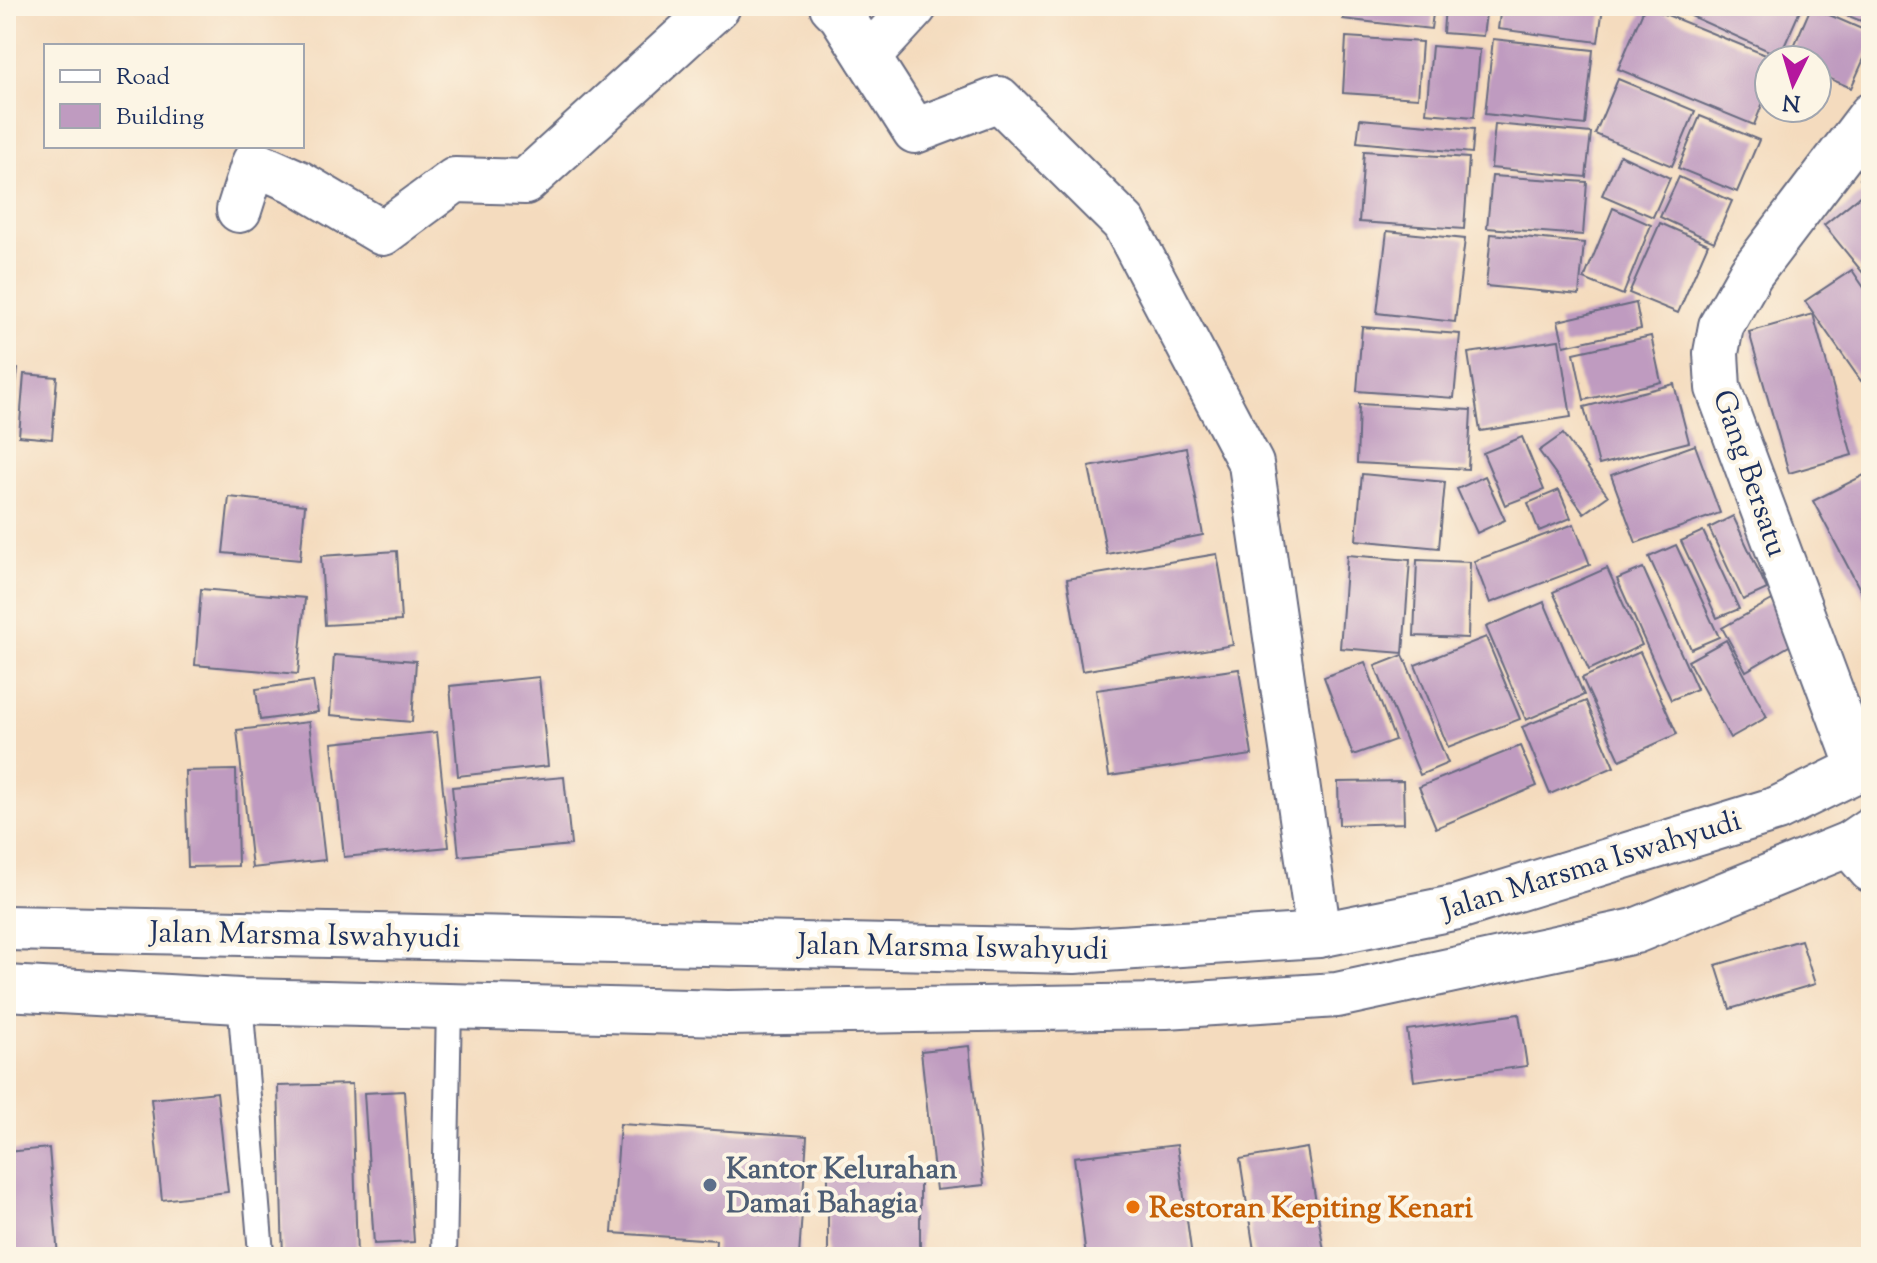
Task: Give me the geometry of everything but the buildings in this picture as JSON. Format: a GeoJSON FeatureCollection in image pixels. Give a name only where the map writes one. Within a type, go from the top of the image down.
{"type":"FeatureCollection","features":[{"type":"Feature","properties":{"kind":"main road"},"geometry":{"type":"LineString","coordinates":[[239,210],[254,163],[297,182],[383,233],[455,180],[525,182],[718,6]]}},
{"type":"Feature","properties":{"kind":"main road"},"geometry":{"type":"LineString","coordinates":[[832,6],[841,15],[915,131],[999,99],[1124,223],[1251,464],[1319,935]]}},
{"type":"Feature","properties":{"kind":"main road"},"geometry":{"type":"LineString","coordinates":[[868,57],[915,6]]}},
{"type":"Feature","properties":{"kind":"main road","name":"Gang Bersatu"},"geometry":{"type":"LineString","coordinates":[[1865,766],[1718,388],[1716,353],[1721,326],[1751,273],[1871,115]]}},
{"type":"Feature","properties":{"kind":"main road","name":"Jalan Marsma Iswahyudi"},"geometry":{"type":"LineString","coordinates":[[6,928],[1074,951],[1319,935],[1458,907],[1777,809],[1865,766]]}},
{"type":"Feature","properties":{"kind":"main road","name":"Jalan Marsma Iswahyudi"},"geometry":{"type":"LineString","coordinates":[[6,988],[240,1001],[728,1013],[1166,1006],[1337,995],[1635,931],[1864,848]]}},
{"type":"Feature","properties":{"kind":"lane"},"geometry":{"type":"LineString","coordinates":[[240,1001],[261,1253]]}},
{"type":"Feature","properties":{"kind":"lane"},"geometry":{"type":"LineString","coordinates":[[444,1257],[449,1006]]}},
{"type":"Feature","properties":{"kind":"place","name":"Kantor Kelurahan Damai Bahagia"},"geometry":{"type":"Point","coordinates":[710,1185]}},
{"type":"Feature","properties":{"kind":"place","name":"Restoran Kepiting Kenari"},"geometry":{"type":"Point","coordinates":[1133,1207]}}]}
